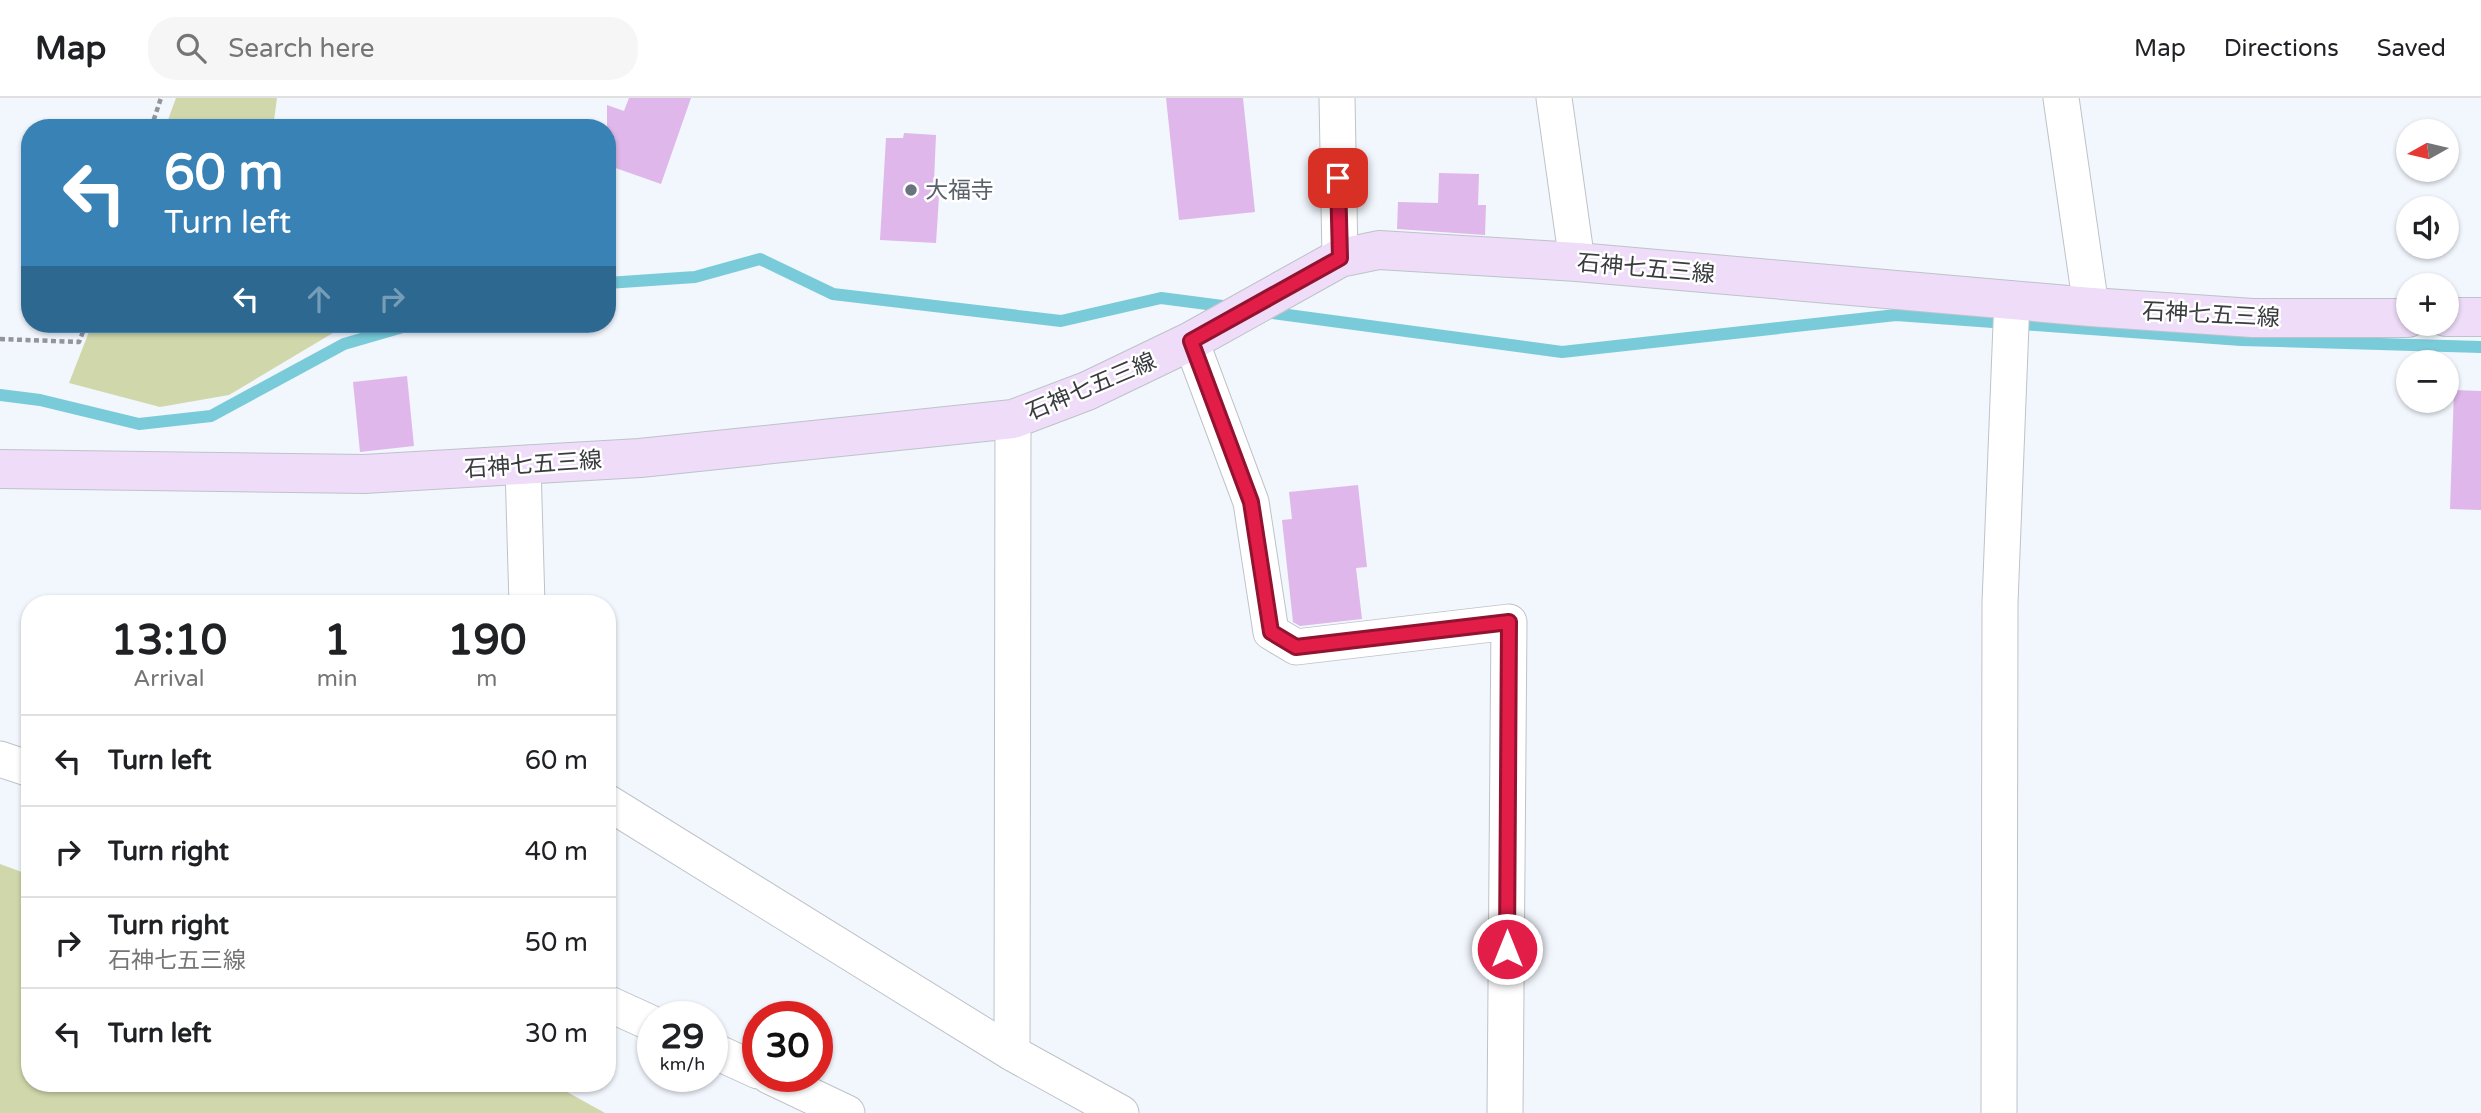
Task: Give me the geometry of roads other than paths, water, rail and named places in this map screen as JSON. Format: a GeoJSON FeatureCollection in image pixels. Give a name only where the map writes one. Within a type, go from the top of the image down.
{"type":"FeatureCollection","features":[{"type":"Feature","properties":{"kind":"main road","name":"石神七五三線"},"geometry":{"type":"LineString","coordinates":[[0,469],[364,474],[640,458],[1013,419],[1087,391],[1191,341],[1340,258],[1379,250],[1577,262],[2091,307],[2253,318],[2396,318]]}},
{"type":"Feature","properties":{"kind":"main road"},"geometry":{"type":"LineString","coordinates":[[2459,317],[2481,317]]}},
{"type":"Feature","properties":{"kind":"street"},"geometry":{"type":"LineString","coordinates":[[1336,98],[1340,258]]}},
{"type":"Feature","properties":{"kind":"street"},"geometry":{"type":"LineString","coordinates":[[1554,98],[1577,262]]}},
{"type":"Feature","properties":{"kind":"street"},"geometry":{"type":"LineString","coordinates":[[2060,98],[2091,307]]}},
{"type":"Feature","properties":{"kind":"street"},"geometry":{"type":"LineString","coordinates":[[1999,1113],[2000,591],[2012,299]]}},
{"type":"Feature","properties":{"kind":"street"},"geometry":{"type":"LineString","coordinates":[[1191,341],[1251,502],[1271,632],[1296,647],[1509,622],[1506,1113]]}},
{"type":"Feature","properties":{"kind":"street"},"geometry":{"type":"LineString","coordinates":[[1012,1053],[1013,419]]}},
{"type":"Feature","properties":{"kind":"street"},"geometry":{"type":"LineString","coordinates":[[523,466],[527,595]]}},
{"type":"Feature","properties":{"kind":"street"},"geometry":{"type":"LineString","coordinates":[[0,759],[21,766]]}},
{"type":"Feature","properties":{"kind":"street"},"geometry":{"type":"LineString","coordinates":[[616,808],[1012,1053],[1121,1113]]}},
{"type":"Feature","properties":{"kind":"street"},"geometry":{"type":"LineString","coordinates":[[616,1007],[637,1017]]}},
{"type":"Feature","properties":{"kind":"street"},"geometry":{"type":"LineString","coordinates":[[803,1092],[847,1113]]}},
{"type":"Feature","properties":{"kind":"waterway"},"geometry":{"type":"LineString","coordinates":[[616,282],[695,277],[760,259],[833,294],[1061,321],[1161,298],[1230,307]]}},
{"type":"Feature","properties":{"kind":"waterway"},"geometry":{"type":"LineString","coordinates":[[1265,312],[1562,352],[1896,315],[2241,340],[2481,347]]}},
{"type":"Feature","properties":{"kind":"waterway"},"geometry":{"type":"LineString","coordinates":[[0,395],[40,400],[139,424],[211,416],[344,344],[382,333]]}},
{"type":"Feature","properties":{"kind":"place","name":"大福寺"},"geometry":{"type":"Point","coordinates":[911,190]}}]}
